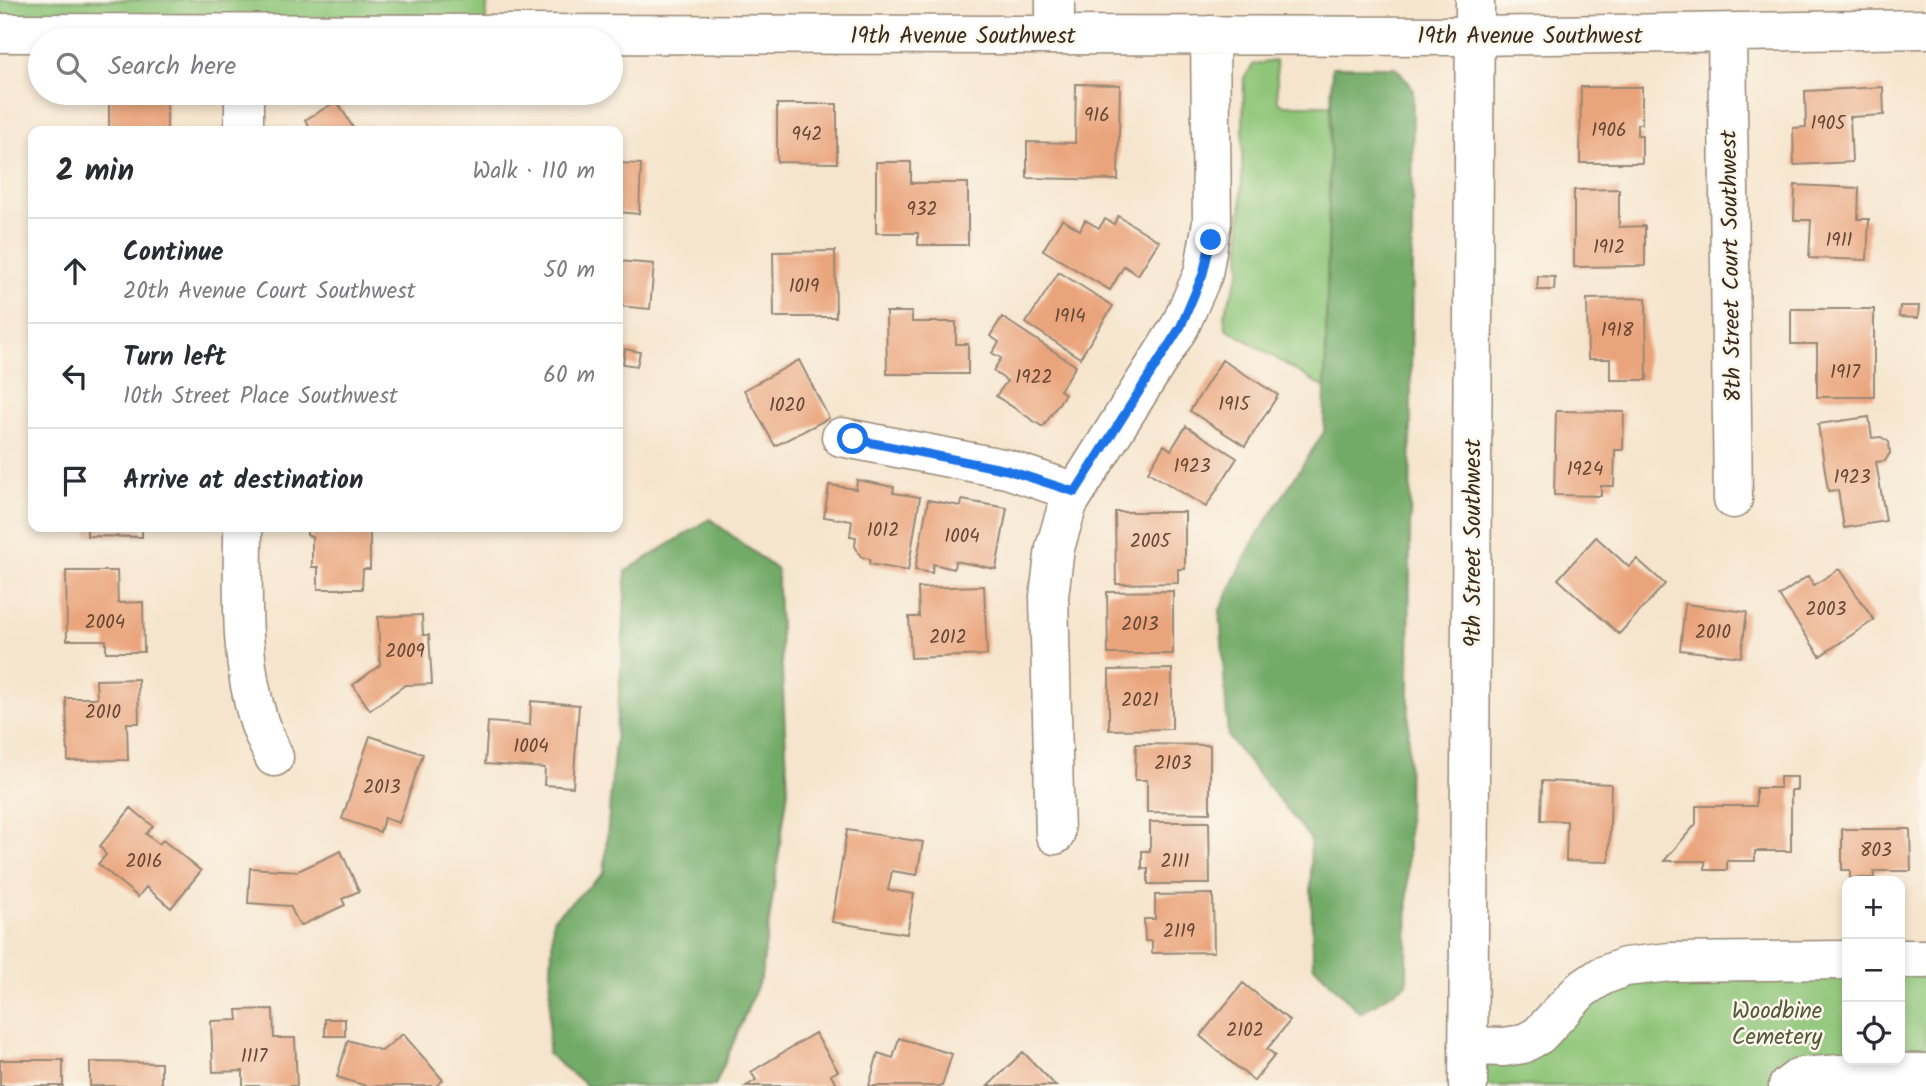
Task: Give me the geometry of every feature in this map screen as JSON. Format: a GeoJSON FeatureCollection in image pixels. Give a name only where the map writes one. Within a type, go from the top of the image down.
{"type":"FeatureCollection","features":[{"type":"Feature","properties":{"kind":"street","name":"19th Avenue Southwest"},"geometry":{"type":"LineString","coordinates":[[623,28],[1055,18],[1210,35],[1475,18],[1727,33],[1926,29]]}},
{"type":"Feature","properties":{"kind":"street","name":"9th Street Southwest"},"geometry":{"type":"LineString","coordinates":[[1468,1086],[1475,18]]}},
{"type":"Feature","properties":{"kind":"street","name":"19th Avenue Southwest"},"geometry":{"type":"LineString","coordinates":[[0,33],[28,33]]}},
{"type":"Feature","properties":{"kind":"street","name":"8th Street Court Southwest"},"geometry":{"type":"LineString","coordinates":[[1727,33],[1733,499]]}},
{"type":"Feature","properties":{"kind":"street"},"geometry":{"type":"LineString","coordinates":[[1055,835],[1049,596],[1051,571],[1060,526],[1075,492],[1181,326],[1203,274],[1212,222],[1210,35]]}},
{"type":"Feature","properties":{"kind":"street"},"geometry":{"type":"LineString","coordinates":[[244,105],[244,126]]}},
{"type":"Feature","properties":{"kind":"street"},"geometry":{"type":"LineString","coordinates":[[841,437],[1007,470],[1075,492]]}},
{"type":"Feature","properties":{"kind":"street"},"geometry":{"type":"LineString","coordinates":[[243,532],[243,624],[246,660],[260,724],[274,757]]}},
{"type":"Feature","properties":{"kind":"street"},"geometry":{"type":"LineString","coordinates":[[1905,959],[1926,959]]}},
{"type":"Feature","properties":{"kind":"street"},"geometry":{"type":"LineString","coordinates":[[1468,1046],[1504,1047],[1523,1044],[1539,1035],[1581,990],[1602,975],[1625,967],[1670,961],[1842,960]]}},
{"type":"Feature","properties":{"kind":"street"},"geometry":{"type":"LineString","coordinates":[[1788,1086],[1800,1077],[1868,1072],[1926,1073]]}},
{"type":"Feature","properties":{"kind":"green space"},"geometry":{"type":"Polygon","coordinates":[[[0,0],[488,0],[485,28],[28,28],[28,33],[0,33],[0,0]]]}},
{"type":"Feature","properties":{"kind":"green space"},"geometry":{"type":"Polygon","coordinates":[[[1276,61],[1278,102],[1285,105],[1331,105],[1325,388],[1226,328],[1224,314],[1240,272],[1244,78],[1254,64],[1276,61]]]}},
{"type":"Feature","properties":{"kind":"green space"},"geometry":{"type":"Polygon","coordinates":[[[1332,67],[1396,67],[1413,88],[1407,984],[1360,1013],[1313,965],[1310,838],[1228,737],[1220,610],[1252,544],[1324,432],[1332,67]]]}},
{"type":"Feature","properties":{"kind":"green space"},"geometry":{"type":"Polygon","coordinates":[[[710,519],[777,570],[788,790],[761,977],[715,1086],[587,1086],[548,1054],[553,919],[604,873],[622,658],[626,571],[710,519]]]}},
{"type":"Feature","properties":{"kind":"green space","name":"Woodbine Cemetery"},"geometry":{"type":"Polygon","coordinates":[[[1905,959],[1926,959],[1926,1086],[1468,1086],[1504,1047],[1581,990],[1842,961],[1842,1065],[1905,1065],[1905,959]]]}},
{"type":"Feature","properties":{"kind":"building"},"geometry":{"type":"Polygon","coordinates":[[[1076,84],[1120,85],[1118,180],[1027,178],[1027,142],[1075,143],[1076,84]]]}},
{"type":"Feature","properties":{"kind":"building"},"geometry":{"type":"Polygon","coordinates":[[[1581,87],[1642,87],[1642,124],[1637,124],[1637,135],[1642,135],[1642,163],[1580,163],[1581,87]]]}},
{"type":"Feature","properties":{"kind":"building"},"geometry":{"type":"Polygon","coordinates":[[[1883,87],[1884,115],[1850,117],[1852,162],[1794,165],[1793,128],[1806,127],[1805,91],[1883,87]]]}},
{"type":"Feature","properties":{"kind":"building"},"geometry":{"type":"Polygon","coordinates":[[[777,104],[837,104],[837,163],[777,162],[777,104]]]}},
{"type":"Feature","properties":{"kind":"building"},"geometry":{"type":"Polygon","coordinates":[[[109,105],[167,105],[167,126],[109,126],[109,105]]]}},
{"type":"Feature","properties":{"kind":"building"},"geometry":{"type":"Polygon","coordinates":[[[330,105],[339,105],[352,126],[309,126],[305,120],[330,105]]]}},
{"type":"Feature","properties":{"kind":"building"},"geometry":{"type":"Polygon","coordinates":[[[876,162],[911,162],[911,183],[968,183],[968,245],[918,245],[918,233],[876,233],[876,162]]]}},
{"type":"Feature","properties":{"kind":"building"},"geometry":{"type":"Polygon","coordinates":[[[623,163],[641,164],[639,214],[623,212],[623,163]]]}},
{"type":"Feature","properties":{"kind":"building"},"geometry":{"type":"Polygon","coordinates":[[[1795,185],[1859,188],[1858,219],[1869,219],[1867,260],[1809,258],[1811,220],[1794,220],[1795,185]]]}},
{"type":"Feature","properties":{"kind":"building"},"geometry":{"type":"Polygon","coordinates":[[[1619,189],[1619,227],[1645,226],[1645,266],[1574,267],[1574,190],[1619,189]]]}},
{"type":"Feature","properties":{"kind":"building"},"geometry":{"type":"Polygon","coordinates":[[[1118,216],[1159,241],[1138,275],[1124,266],[1110,290],[1043,250],[1062,219],[1080,230],[1085,220],[1099,228],[1105,219],[1114,224],[1118,216]]]}},
{"type":"Feature","properties":{"kind":"building"},"geometry":{"type":"Polygon","coordinates":[[[835,251],[836,317],[774,317],[773,252],[835,251]]]}},
{"type":"Feature","properties":{"kind":"building"},"geometry":{"type":"Polygon","coordinates":[[[623,261],[654,264],[650,309],[623,306],[623,261]]]}},
{"type":"Feature","properties":{"kind":"building"},"geometry":{"type":"Polygon","coordinates":[[[1059,272],[1113,306],[1080,358],[1026,323],[1059,272]]]}},
{"type":"Feature","properties":{"kind":"building"},"geometry":{"type":"Polygon","coordinates":[[[1538,276],[1555,277],[1554,290],[1537,290],[1538,276]]]}},
{"type":"Feature","properties":{"kind":"building"},"geometry":{"type":"Polygon","coordinates":[[[1646,298],[1647,380],[1610,380],[1610,359],[1588,359],[1587,299],[1646,298]]]}},
{"type":"Feature","properties":{"kind":"building"},"geometry":{"type":"Polygon","coordinates":[[[1900,306],[1919,306],[1918,318],[1899,317],[1900,306]]]}},
{"type":"Feature","properties":{"kind":"building"},"geometry":{"type":"Polygon","coordinates":[[[1791,309],[1874,309],[1874,397],[1817,397],[1817,344],[1791,344],[1791,309]]]}},
{"type":"Feature","properties":{"kind":"building"},"geometry":{"type":"Polygon","coordinates":[[[886,312],[912,312],[912,322],[956,322],[956,344],[968,344],[968,374],[887,374],[886,312]]]}},
{"type":"Feature","properties":{"kind":"building"},"geometry":{"type":"Polygon","coordinates":[[[1002,317],[1076,366],[1060,390],[1065,394],[1043,427],[996,396],[1007,381],[993,371],[1001,358],[992,353],[999,342],[990,336],[1002,317]]]}},
{"type":"Feature","properties":{"kind":"building"},"geometry":{"type":"Polygon","coordinates":[[[625,349],[640,352],[637,366],[623,364],[625,349]]]}},
{"type":"Feature","properties":{"kind":"building"},"geometry":{"type":"Polygon","coordinates":[[[799,360],[829,418],[775,446],[744,390],[799,360]]]}},
{"type":"Feature","properties":{"kind":"building"},"geometry":{"type":"Polygon","coordinates":[[[1222,360],[1278,395],[1245,446],[1190,411],[1222,360]]]}},
{"type":"Feature","properties":{"kind":"building"},"geometry":{"type":"Polygon","coordinates":[[[1556,411],[1624,412],[1623,450],[1615,450],[1614,486],[1601,486],[1601,496],[1554,495],[1556,411]]]}},
{"type":"Feature","properties":{"kind":"building"},"geometry":{"type":"Polygon","coordinates":[[[1869,417],[1872,438],[1881,437],[1889,442],[1890,453],[1885,461],[1876,462],[1886,521],[1844,528],[1838,490],[1828,491],[1818,424],[1869,417]]]}},
{"type":"Feature","properties":{"kind":"building"},"geometry":{"type":"Polygon","coordinates":[[[1186,426],[1237,458],[1206,507],[1148,472],[1164,445],[1171,450],[1186,426]]]}},
{"type":"Feature","properties":{"kind":"building"},"geometry":{"type":"Polygon","coordinates":[[[857,480],[894,487],[893,493],[920,497],[908,571],[869,564],[870,559],[861,557],[855,546],[856,537],[850,536],[852,521],[824,517],[829,485],[856,489],[857,480]]]}},
{"type":"Feature","properties":{"kind":"building"},"geometry":{"type":"Polygon","coordinates":[[[928,500],[961,506],[962,500],[1007,508],[996,569],[955,561],[954,569],[933,564],[932,573],[915,570],[928,500]]]}},
{"type":"Feature","properties":{"kind":"building"},"geometry":{"type":"Polygon","coordinates":[[[1115,512],[1185,512],[1185,569],[1178,569],[1178,583],[1116,584],[1115,512]]]}},
{"type":"Feature","properties":{"kind":"building"},"geometry":{"type":"Polygon","coordinates":[[[87,532],[142,532],[142,537],[87,536],[87,532]]]}},
{"type":"Feature","properties":{"kind":"building"},"geometry":{"type":"Polygon","coordinates":[[[307,532],[370,532],[370,569],[363,569],[362,589],[318,589],[318,567],[312,567],[312,537],[307,535],[307,532]]]}},
{"type":"Feature","properties":{"kind":"building"},"geometry":{"type":"Polygon","coordinates":[[[1596,537],[1629,567],[1637,559],[1665,584],[1619,634],[1558,579],[1596,537]]]}},
{"type":"Feature","properties":{"kind":"building"},"geometry":{"type":"Polygon","coordinates":[[[1839,569],[1874,620],[1820,656],[1779,596],[1808,576],[1814,585],[1839,569]]]}},
{"type":"Feature","properties":{"kind":"building"},"geometry":{"type":"Polygon","coordinates":[[[66,571],[117,571],[118,603],[143,602],[144,652],[106,652],[106,640],[67,640],[66,571]]]}},
{"type":"Feature","properties":{"kind":"building"},"geometry":{"type":"Polygon","coordinates":[[[984,586],[987,655],[911,658],[909,617],[919,617],[918,588],[984,586]]]}},
{"type":"Feature","properties":{"kind":"building"},"geometry":{"type":"Polygon","coordinates":[[[1173,591],[1173,654],[1108,654],[1107,592],[1173,591]]]}},
{"type":"Feature","properties":{"kind":"building"},"geometry":{"type":"Polygon","coordinates":[[[1685,604],[1747,612],[1741,657],[1680,650],[1685,604]]]}},
{"type":"Feature","properties":{"kind":"building"},"geometry":{"type":"Polygon","coordinates":[[[422,615],[423,635],[429,635],[432,684],[405,685],[370,710],[353,685],[380,665],[378,617],[422,615]]]}},
{"type":"Feature","properties":{"kind":"building"},"geometry":{"type":"Polygon","coordinates":[[[1172,669],[1172,729],[1109,730],[1109,670],[1172,669]]]}},
{"type":"Feature","properties":{"kind":"building"},"geometry":{"type":"Polygon","coordinates":[[[138,679],[139,723],[127,723],[128,760],[68,761],[66,698],[97,698],[96,680],[138,679]]]}},
{"type":"Feature","properties":{"kind":"building"},"geometry":{"type":"Polygon","coordinates":[[[531,701],[579,705],[573,787],[544,785],[545,768],[485,764],[488,722],[530,725],[531,701]]]}},
{"type":"Feature","properties":{"kind":"building"},"geometry":{"type":"Polygon","coordinates":[[[370,736],[423,754],[399,823],[384,818],[380,832],[342,819],[370,736]]]}},
{"type":"Feature","properties":{"kind":"building"},"geometry":{"type":"Polygon","coordinates":[[[1136,744],[1210,745],[1210,813],[1147,812],[1147,780],[1135,780],[1136,744]]]}},
{"type":"Feature","properties":{"kind":"building"},"geometry":{"type":"Polygon","coordinates":[[[1780,777],[1797,777],[1797,790],[1791,790],[1791,851],[1755,851],[1755,861],[1727,861],[1727,870],[1705,870],[1705,861],[1664,861],[1696,824],[1696,806],[1756,806],[1756,788],[1780,788],[1780,777]]]}},
{"type":"Feature","properties":{"kind":"building"},"geometry":{"type":"Polygon","coordinates":[[[1542,781],[1611,784],[1609,862],[1566,861],[1567,821],[1541,820],[1542,781]]]}},
{"type":"Feature","properties":{"kind":"building"},"geometry":{"type":"Polygon","coordinates":[[[131,808],[153,826],[146,834],[159,844],[163,840],[201,871],[171,908],[146,887],[138,897],[98,864],[106,855],[100,846],[131,808]]]}},
{"type":"Feature","properties":{"kind":"building"},"geometry":{"type":"Polygon","coordinates":[[[1150,822],[1209,822],[1210,884],[1148,884],[1148,869],[1142,869],[1142,851],[1150,851],[1150,822]]]}},
{"type":"Feature","properties":{"kind":"building"},"geometry":{"type":"Polygon","coordinates":[[[1842,829],[1910,829],[1911,871],[1874,871],[1874,876],[1850,876],[1850,870],[1842,870],[1842,829]]]}},
{"type":"Feature","properties":{"kind":"building"},"geometry":{"type":"Polygon","coordinates":[[[847,830],[923,842],[917,875],[892,871],[888,890],[914,894],[907,934],[832,922],[847,830]]]}},
{"type":"Feature","properties":{"kind":"building"},"geometry":{"type":"Polygon","coordinates":[[[341,851],[359,891],[342,899],[345,905],[300,926],[290,906],[248,903],[250,868],[298,871],[341,851]]]}},
{"type":"Feature","properties":{"kind":"building"},"geometry":{"type":"Polygon","coordinates":[[[1213,894],[1214,952],[1152,953],[1152,941],[1145,941],[1144,919],[1155,919],[1155,895],[1213,894]]]}},
{"type":"Feature","properties":{"kind":"building"},"geometry":{"type":"Polygon","coordinates":[[[1243,983],[1290,1021],[1267,1049],[1275,1055],[1254,1081],[1200,1036],[1243,983]]]}},
{"type":"Feature","properties":{"kind":"building"},"geometry":{"type":"Polygon","coordinates":[[[273,1009],[274,1038],[295,1038],[297,1086],[243,1086],[243,1071],[213,1072],[211,1021],[238,1020],[237,1010],[273,1009]]]}},
{"type":"Feature","properties":{"kind":"building"},"geometry":{"type":"Polygon","coordinates":[[[325,1019],[345,1019],[345,1036],[325,1036],[325,1019]]]}},
{"type":"Feature","properties":{"kind":"building"},"geometry":{"type":"Polygon","coordinates":[[[815,1033],[838,1071],[831,1075],[838,1086],[746,1086],[756,1080],[751,1072],[815,1033]]]}},
{"type":"Feature","properties":{"kind":"building"},"geometry":{"type":"Polygon","coordinates":[[[403,1034],[443,1080],[436,1086],[366,1086],[337,1077],[348,1040],[382,1051],[403,1034]]]}},
{"type":"Feature","properties":{"kind":"building"},"geometry":{"type":"Polygon","coordinates":[[[899,1038],[952,1054],[942,1086],[869,1086],[878,1053],[893,1058],[899,1038]]]}},
{"type":"Feature","properties":{"kind":"building"},"geometry":{"type":"Polygon","coordinates":[[[1023,1052],[1056,1086],[988,1086],[1023,1052]]]}},
{"type":"Feature","properties":{"kind":"building"},"geometry":{"type":"Polygon","coordinates":[[[0,1060],[63,1060],[63,1086],[0,1086],[0,1060]]]}},
{"type":"Feature","properties":{"kind":"building"},"geometry":{"type":"Polygon","coordinates":[[[90,1062],[161,1063],[161,1086],[90,1086],[90,1062]]]}},
{"type":"Feature","properties":{"kind":"route"},"geometry":{"type":"LineString","coordinates":[[853,439],[1007,470],[1075,492],[1181,326],[1203,274],[1211,240]]}}]}
